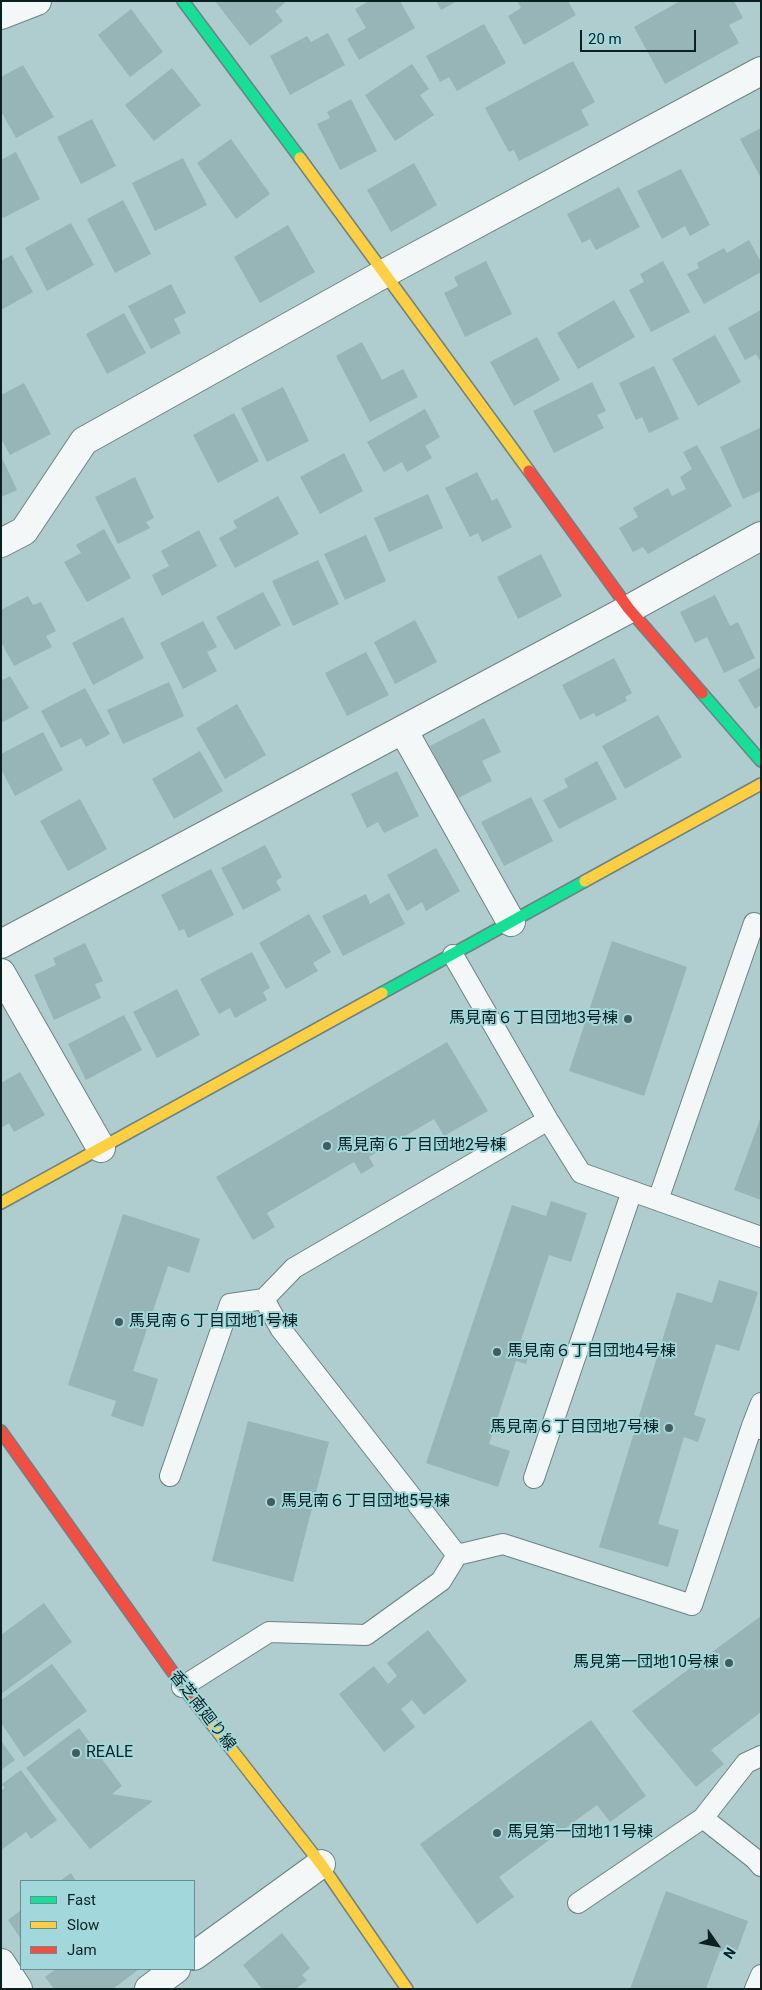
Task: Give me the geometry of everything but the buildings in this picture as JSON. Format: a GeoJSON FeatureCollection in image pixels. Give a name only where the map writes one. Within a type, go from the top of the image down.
{"type":"FeatureCollection","features":[{"type":"Feature","properties":{"kind":"street"},"geometry":{"type":"LineString","coordinates":[[1,15],[37,1]]}},
{"type":"Feature","properties":{"kind":"street"},"geometry":{"type":"LineString","coordinates":[[183,1],[385,273],[629,609],[761,761]]}},
{"type":"Feature","properties":{"kind":"street"},"geometry":{"type":"LineString","coordinates":[[1,543],[24,531],[84,441],[385,273],[761,71]]}},
{"type":"Feature","properties":{"kind":"street"},"geometry":{"type":"LineString","coordinates":[[1,944],[629,609],[761,536]]}},
{"type":"Feature","properties":{"kind":"street"},"geometry":{"type":"LineString","coordinates":[[403,730],[511,922]]}},
{"type":"Feature","properties":{"kind":"street"},"geometry":{"type":"LineString","coordinates":[[1,1203],[761,784]]}},
{"type":"Feature","properties":{"kind":"street"},"geometry":{"type":"LineString","coordinates":[[1,973],[101,1148]]}},
{"type":"Feature","properties":{"kind":"street","name":"香芝南廻り線"},"geometry":{"type":"LineString","coordinates":[[1,1431],[182,1687],[321,1864],[407,1989]]}},
{"type":"Feature","properties":{"kind":"street"},"geometry":{"type":"LineString","coordinates":[[195,1955],[321,1864]]}},
{"type":"Feature","properties":{"kind":"street"},"geometry":{"type":"LineString","coordinates":[[1,1963],[18,1989]]}},
{"type":"Feature","properties":{"kind":"street"},"geometry":{"type":"LineString","coordinates":[[149,1989],[175,1970]]}},
{"type":"Feature","properties":{"kind":"lane"},"geometry":{"type":"LineString","coordinates":[[658,1200],[754,922]]}},
{"type":"Feature","properties":{"kind":"lane"},"geometry":{"type":"LineString","coordinates":[[453,954],[548,1120],[581,1173],[761,1237]]}},
{"type":"Feature","properties":{"kind":"lane"},"geometry":{"type":"LineString","coordinates":[[170,1476],[230,1304],[264,1299],[294,1268],[548,1120]]}},
{"type":"Feature","properties":{"kind":"lane"},"geometry":{"type":"LineString","coordinates":[[534,1478],[632,1192]]}},
{"type":"Feature","properties":{"kind":"lane"},"geometry":{"type":"LineString","coordinates":[[264,1299],[280,1328],[457,1555]]}},
{"type":"Feature","properties":{"kind":"lane"},"geometry":{"type":"LineString","coordinates":[[182,1687],[269,1632],[366,1635],[441,1581],[457,1555],[503,1544],[692,1605],[757,1427],[761,1403]]}},
{"type":"Feature","properties":{"kind":"lane"},"geometry":{"type":"LineString","coordinates":[[578,1903],[703,1818],[746,1763],[761,1756]]}},
{"type":"Feature","properties":{"kind":"lane"},"geometry":{"type":"LineString","coordinates":[[703,1818],[756,1859],[761,1866]]}},
{"type":"Feature","properties":{"kind":"lane"},"geometry":{"type":"LineString","coordinates":[[755,1989],[761,1975]]}},
{"type":"Feature","properties":{"kind":"traffic: fast"},"geometry":{"type":"LineString","coordinates":[[183,1],[300,158]]}},
{"type":"Feature","properties":{"kind":"traffic: fast"},"geometry":{"type":"LineString","coordinates":[[702,693],[761,761]]}},
{"type":"Feature","properties":{"kind":"traffic: fast"},"geometry":{"type":"LineString","coordinates":[[382,993],[585,881]]}},
{"type":"Feature","properties":{"kind":"traffic: slow"},"geometry":{"type":"LineString","coordinates":[[300,158],[529,471]]}},
{"type":"Feature","properties":{"kind":"traffic: slow"},"geometry":{"type":"LineString","coordinates":[[585,881],[761,784]]}},
{"type":"Feature","properties":{"kind":"traffic: slow"},"geometry":{"type":"LineString","coordinates":[[1,1203],[382,993]]}},
{"type":"Feature","properties":{"kind":"traffic: slow"},"geometry":{"type":"LineString","coordinates":[[189,1695],[321,1864],[407,1989]]}},
{"type":"Feature","properties":{"kind":"traffic: jam"},"geometry":{"type":"LineString","coordinates":[[529,471],[629,609],[702,693]]}},
{"type":"Feature","properties":{"kind":"traffic: jam"},"geometry":{"type":"LineString","coordinates":[[1,1431],[189,1695]]}},
{"type":"Feature","properties":{"kind":"place","name":"馬見南６丁目団地3号棟"},"geometry":{"type":"Point","coordinates":[628,1019]}},
{"type":"Feature","properties":{"kind":"place","name":"馬見南６丁目団地2号棟"},"geometry":{"type":"Point","coordinates":[327,1146]}},
{"type":"Feature","properties":{"kind":"place","name":"馬見南６丁目団地1号棟"},"geometry":{"type":"Point","coordinates":[119,1322]}},
{"type":"Feature","properties":{"kind":"place","name":"馬見南６丁目団地4号棟"},"geometry":{"type":"Point","coordinates":[497,1352]}},
{"type":"Feature","properties":{"kind":"place","name":"馬見南６丁目団地7号棟"},"geometry":{"type":"Point","coordinates":[669,1428]}},
{"type":"Feature","properties":{"kind":"place","name":"馬見南６丁目団地5号棟"},"geometry":{"type":"Point","coordinates":[271,1502]}},
{"type":"Feature","properties":{"kind":"place","name":"馬見第一団地10号棟"},"geometry":{"type":"Point","coordinates":[729,1663]}},
{"type":"Feature","properties":{"kind":"place","name":"REALE"},"geometry":{"type":"Point","coordinates":[76,1753]}},
{"type":"Feature","properties":{"kind":"place","name":"馬見第一団地11号棟"},"geometry":{"type":"Point","coordinates":[497,1833]}}]}
